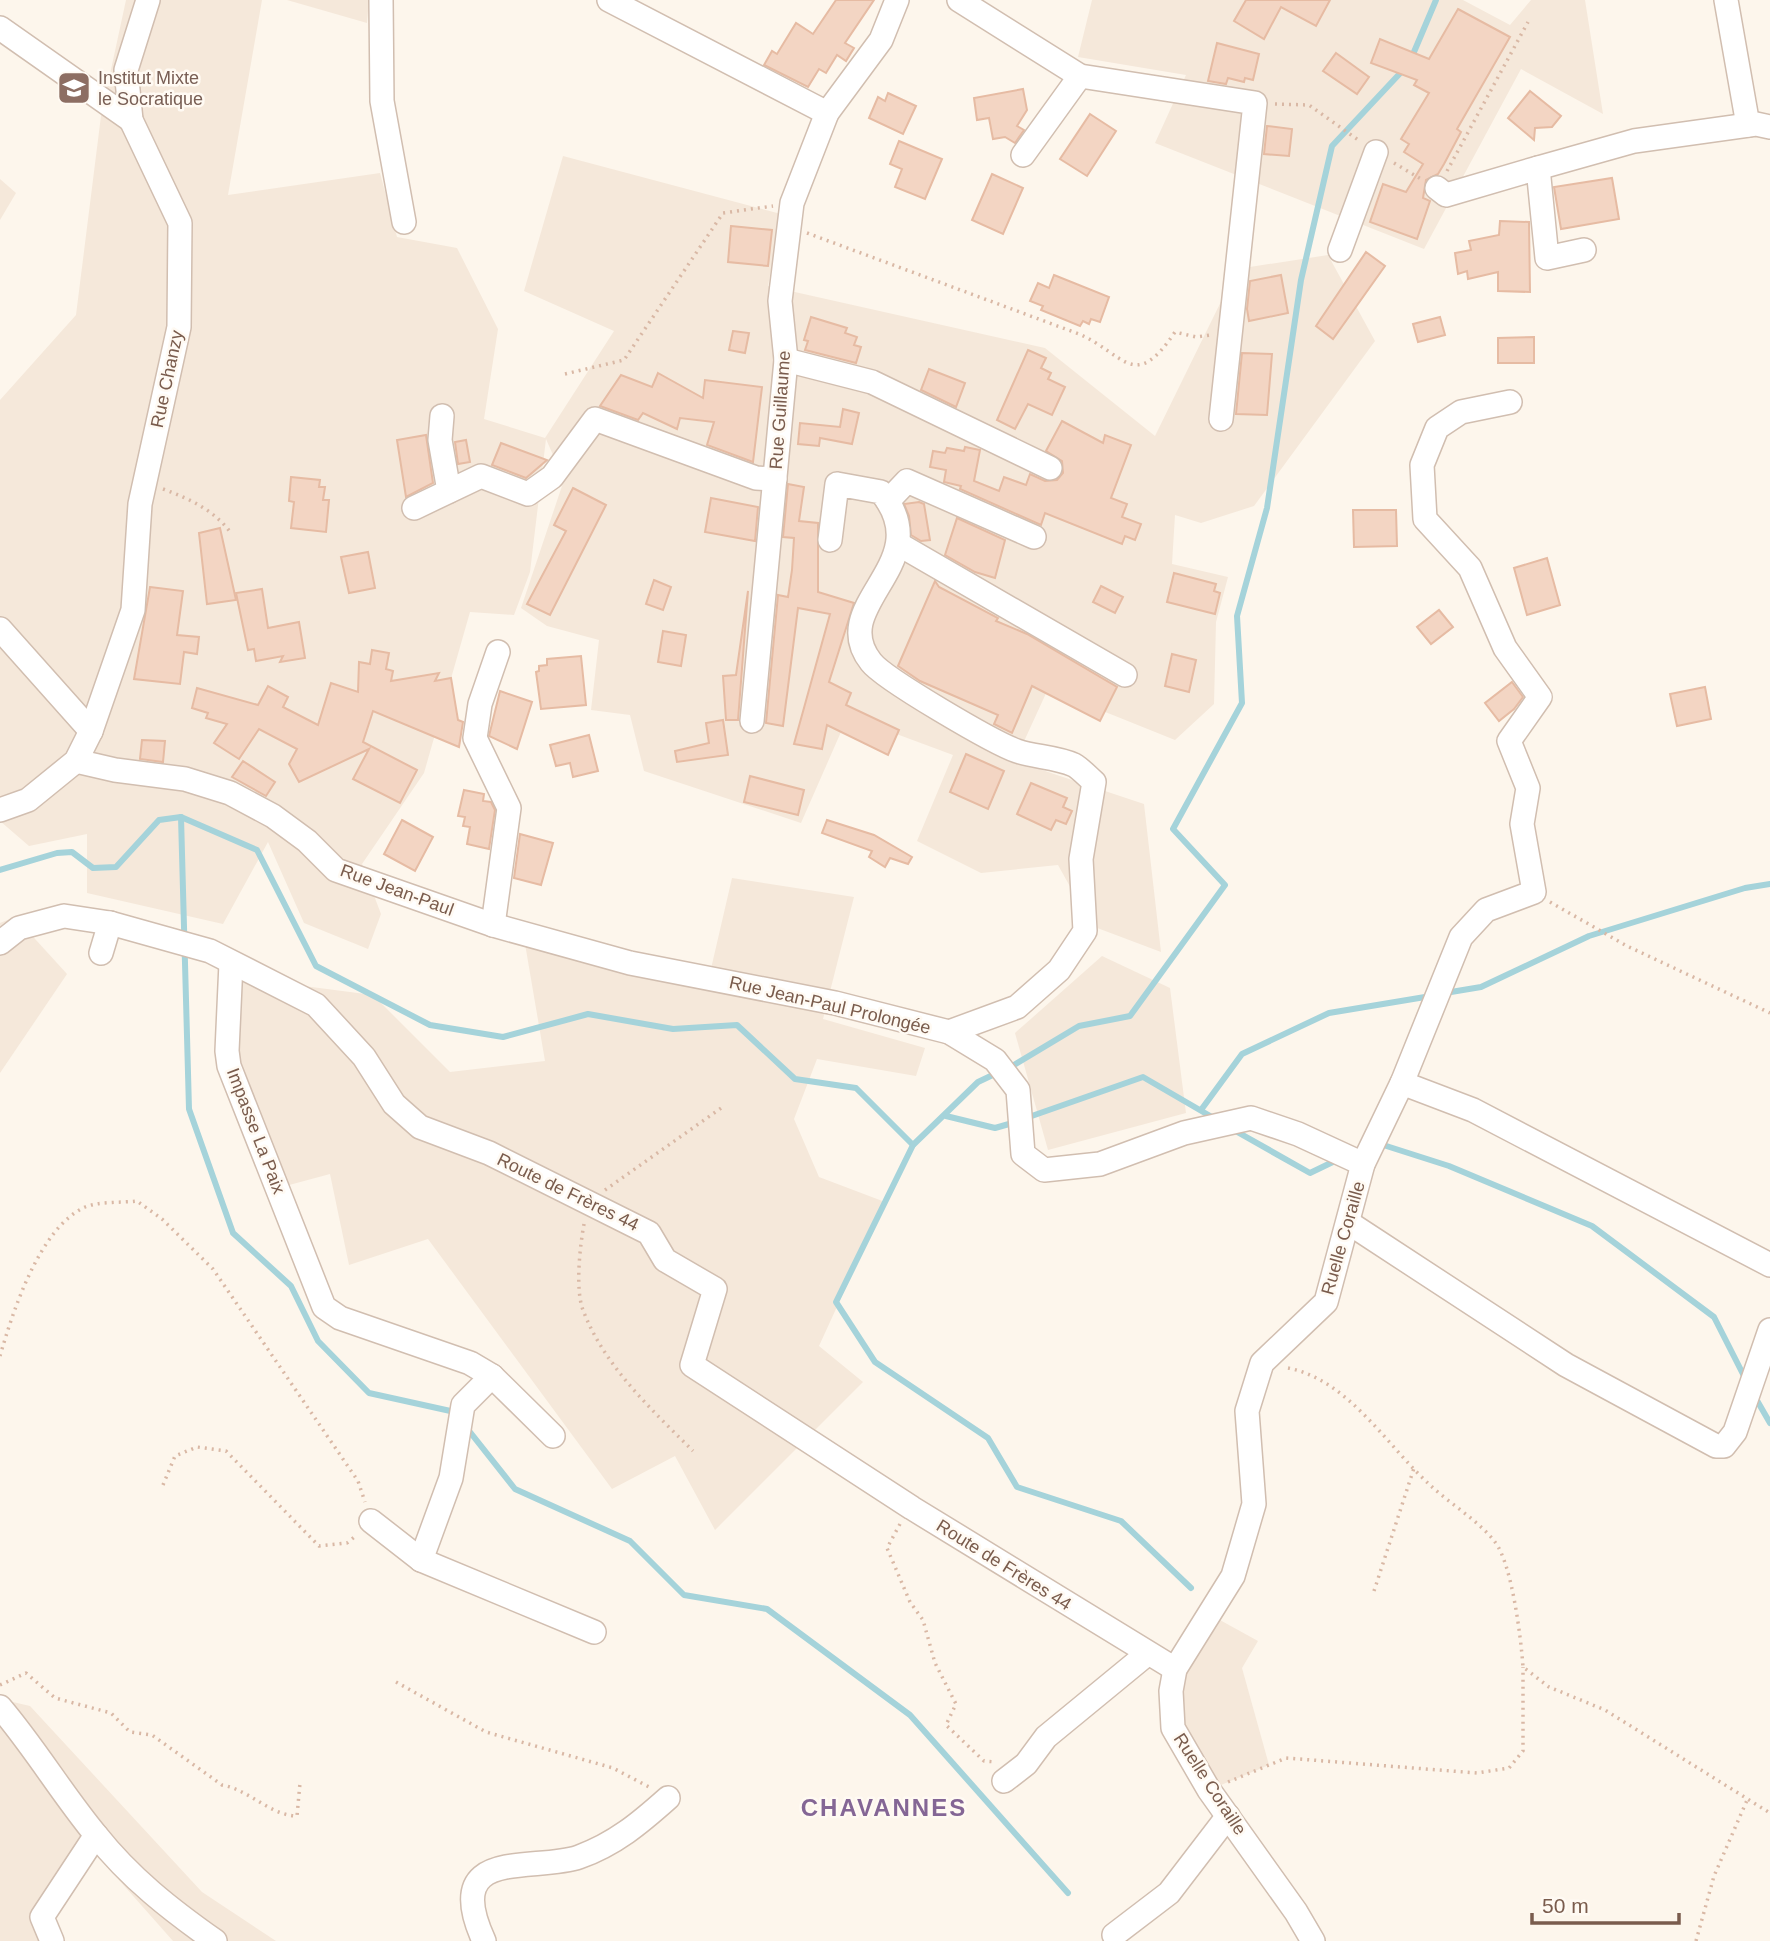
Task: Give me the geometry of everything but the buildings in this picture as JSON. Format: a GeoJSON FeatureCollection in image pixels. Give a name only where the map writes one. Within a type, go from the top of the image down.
{"type":"FeatureCollection","features":[{"type":"Feature","properties":{"kind":"street","name":"Rue Chanzy"},"geometry":{"type":"LineString","coordinates":[[76,761],[91,731],[134,610],[140,504],[179,327],[180,223],[155,165],[131,120],[126,70],[148,0]]}},
{"type":"Feature","properties":{"kind":"street"},"geometry":{"type":"LineString","coordinates":[[381,0],[382,102],[404,222]]}},
{"type":"Feature","properties":{"kind":"street"},"geometry":{"type":"LineString","coordinates":[[609,0],[827,113]]}},
{"type":"Feature","properties":{"kind":"street","name":"Rue Guillaume"},"geometry":{"type":"LineString","coordinates":[[752,721],[786,360],[780,301],[790,215],[827,113],[881,40],[897,0]]}},
{"type":"Feature","properties":{"kind":"street"},"geometry":{"type":"LineString","coordinates":[[959,0],[1080,76],[1255,103],[1221,419]]}},
{"type":"Feature","properties":{"kind":"street"},"geometry":{"type":"LineString","coordinates":[[1437,188],[1446,195],[1634,141],[1759,126],[1726,0]]}},
{"type":"Feature","properties":{"kind":"street"},"geometry":{"type":"LineString","coordinates":[[0,28],[131,120]]}},
{"type":"Feature","properties":{"kind":"street"},"geometry":{"type":"LineString","coordinates":[[1023,155],[1080,76]]}},
{"type":"Feature","properties":{"kind":"street"},"geometry":{"type":"LineString","coordinates":[[1340,250],[1376,152]]}},
{"type":"Feature","properties":{"kind":"street"},"geometry":{"type":"LineString","coordinates":[[1538,168],[1547,258],[1584,250]]}},
{"type":"Feature","properties":{"kind":"street"},"geometry":{"type":"LineString","coordinates":[[786,360],[872,382],[1050,468]]}},
{"type":"Feature","properties":{"kind":"street"},"geometry":{"type":"LineString","coordinates":[[1510,402],[1461,412],[1437,429],[1422,466],[1425,519],[1470,568],[1505,648],[1540,697],[1509,741],[1528,788],[1522,824],[1534,892]]}},
{"type":"Feature","properties":{"kind":"street"},"geometry":{"type":"LineString","coordinates":[[443,416],[440,440],[449,491]]}},
{"type":"Feature","properties":{"kind":"street"},"geometry":{"type":"LineString","coordinates":[[414,508],[481,476],[528,494],[552,477],[595,419],[756,478],[775,479]]}},
{"type":"Feature","properties":{"kind":"street"},"geometry":{"type":"LineString","coordinates":[[888,500],[906,481],[1034,537]]}},
{"type":"Feature","properties":{"kind":"street"},"geometry":{"type":"LineString","coordinates":[[830,540],[837,484],[881,492],[888,500],[900,526],[900,545],[865,611],[860,628],[863,648],[871,663],[900,685],[1014,750],[1073,765],[1094,782],[1081,859],[1085,931],[1059,970],[1017,1007],[950,1032]]}},
{"type":"Feature","properties":{"kind":"street"},"geometry":{"type":"LineString","coordinates":[[900,545],[1125,675]]}},
{"type":"Feature","properties":{"kind":"street"},"geometry":{"type":"LineString","coordinates":[[0,628],[91,731]]}},
{"type":"Feature","properties":{"kind":"street"},"geometry":{"type":"LineString","coordinates":[[493,925],[509,808],[475,738],[480,704],[498,652]]}},
{"type":"Feature","properties":{"kind":"street"},"geometry":{"type":"LineString","coordinates":[[0,810],[28,800],[76,761]]}},
{"type":"Feature","properties":{"kind":"street","name":"Rue Jean-Paul"},"geometry":{"type":"LineString","coordinates":[[76,761],[115,770],[184,779],[230,793],[273,816],[307,841],[336,870],[493,925]]}},
{"type":"Feature","properties":{"kind":"street","name":"Ruelle Coraille"},"geometry":{"type":"LineString","coordinates":[[1313,1941],[1209,1790],[1173,1728],[1171,1690],[1175,1669],[1233,1576],[1254,1504],[1247,1411],[1262,1363],[1326,1302],[1363,1164],[1402,1083],[1461,937],[1486,909],[1534,892]]}},
{"type":"Feature","properties":{"kind":"street","name":"Route de Frères 44"},"geometry":{"type":"LineString","coordinates":[[0,943],[19,928],[64,916],[110,923],[210,951],[316,1005],[364,1057],[394,1104],[420,1127],[489,1153],[649,1233],[665,1260],[715,1289],[692,1365],[912,1508],[1175,1669]]}},
{"type":"Feature","properties":{"kind":"street"},"geometry":{"type":"LineString","coordinates":[[101,953],[110,923]]}},
{"type":"Feature","properties":{"kind":"street","name":"Rue Jean-Paul Prolongée"},"geometry":{"type":"LineString","coordinates":[[493,925],[630,962],[835,1003],[950,1032],[995,1060],[1018,1090],[1023,1154],[1044,1170],[1100,1164],[1184,1133],[1251,1118],[1297,1134],[1363,1164]]}},
{"type":"Feature","properties":{"kind":"street","name":"Impasse La Paix"},"geometry":{"type":"LineString","coordinates":[[231,962],[227,1051],[229,1066],[324,1307],[340,1318],[470,1363],[492,1376],[552,1436]]}},
{"type":"Feature","properties":{"kind":"street"},"geometry":{"type":"LineString","coordinates":[[1402,1083],[1473,1111],[1770,1265]]}},
{"type":"Feature","properties":{"kind":"street"},"geometry":{"type":"LineString","coordinates":[[1349,1223],[1566,1365],[1716,1446],[1724,1446],[1735,1432],[1770,1330]]}},
{"type":"Feature","properties":{"kind":"street"},"geometry":{"type":"LineString","coordinates":[[421,1560],[451,1478],[463,1405],[492,1376]]}},
{"type":"Feature","properties":{"kind":"street"},"geometry":{"type":"LineString","coordinates":[[371,1521],[421,1560],[594,1632]]}},
{"type":"Feature","properties":{"kind":"street"},"geometry":{"type":"LineString","coordinates":[[1004,1781],[1026,1764],[1045,1737],[1147,1654]]}},
{"type":"Feature","properties":{"kind":"street"},"geometry":{"type":"LineString","coordinates":[[0,1707],[96,1835],[154,1897],[215,1941]]}},
{"type":"Feature","properties":{"kind":"street"},"geometry":{"type":"LineString","coordinates":[[484,1941],[474,1898],[477,1886],[494,1869],[506,1864],[576,1858],[610,1845],[635,1828],[668,1797]]}},
{"type":"Feature","properties":{"kind":"street"},"geometry":{"type":"LineString","coordinates":[[1114,1935],[1169,1893],[1228,1816]]}},
{"type":"Feature","properties":{"kind":"street"},"geometry":{"type":"LineString","coordinates":[[52,1941],[42,1917],[96,1835]]}},
{"type":"Feature","properties":{"kind":"path"},"geometry":{"type":"LineString","coordinates":[[1255,103],[1309,105],[1376,152],[1437,188],[1528,22]]}},
{"type":"Feature","properties":{"kind":"path"},"geometry":{"type":"LineString","coordinates":[[565,374],[624,360],[723,213],[790,215],[1079,334],[1103,345],[1118,361],[1135,365],[1150,361],[1175,332],[1196,337],[1230,332]]}},
{"type":"Feature","properties":{"kind":"path"},"geometry":{"type":"LineString","coordinates":[[145,482],[191,499],[221,519],[232,533]]}},
{"type":"Feature","properties":{"kind":"path"},"geometry":{"type":"LineString","coordinates":[[1534,892],[1628,946],[1770,1013]]}},
{"type":"Feature","properties":{"kind":"path"},"geometry":{"type":"LineString","coordinates":[[693,1451],[646,1404],[607,1357],[582,1308],[580,1249],[588,1202],[724,1106]]}},
{"type":"Feature","properties":{"kind":"path"},"geometry":{"type":"LineString","coordinates":[[0,1356],[13,1310],[55,1229],[85,1207],[137,1201],[162,1219],[213,1269],[358,1481],[371,1521],[347,1543],[319,1546],[226,1451],[197,1447],[174,1455],[163,1485]]}},
{"type":"Feature","properties":{"kind":"path"},"geometry":{"type":"LineString","coordinates":[[1209,1790],[1286,1758],[1478,1773],[1509,1768],[1523,1751],[1520,1623],[1496,1543],[1413,1468],[1373,1421],[1308,1372],[1262,1363]]}},
{"type":"Feature","properties":{"kind":"path"},"geometry":{"type":"LineString","coordinates":[[1374,1591],[1413,1468]]}},
{"type":"Feature","properties":{"kind":"path"},"geometry":{"type":"LineString","coordinates":[[912,1508],[894,1531],[887,1548],[909,1602],[923,1620],[935,1663],[956,1704],[946,1725],[984,1761],[1026,1764]]}},
{"type":"Feature","properties":{"kind":"path"},"geometry":{"type":"LineString","coordinates":[[1523,1667],[1549,1687],[1605,1710],[1770,1813]]}},
{"type":"Feature","properties":{"kind":"path"},"geometry":{"type":"LineString","coordinates":[[0,1685],[26,1673],[55,1698],[111,1713],[130,1732],[152,1735],[222,1785],[235,1787],[282,1815],[298,1816],[300,1783]]}},
{"type":"Feature","properties":{"kind":"path"},"geometry":{"type":"LineString","coordinates":[[396,1682],[486,1732],[613,1768],[668,1797]]}},
{"type":"Feature","properties":{"kind":"path"},"geometry":{"type":"LineString","coordinates":[[1696,1941],[1714,1876],[1748,1798]]}},
{"type":"Feature","properties":{"kind":"shaded area"},"geometry":{"type":"Polygon","coordinates":[[[126,0],[262,0],[228,195],[380,173],[397,237],[457,248],[498,329],[484,419],[545,438],[614,331],[524,291],[563,156],[781,214],[768,286],[1045,348],[1155,436],[1237,269],[1328,255],[1375,341],[1254,506],[1201,523],[1175,515],[1172,564],[1228,577],[1216,622],[1214,704],[1175,740],[1048,689],[1015,761],[1144,804],[1161,952],[1092,926],[1058,865],[981,873],[917,841],[953,755],[848,716],[801,823],[644,771],[630,715],[591,710],[599,640],[547,626],[521,608],[564,480],[546,439],[530,572],[514,615],[470,612],[424,773],[362,864],[381,914],[368,949],[304,923],[268,842],[223,924],[87,893],[87,834],[29,846],[0,821],[0,400],[76,315],[101,116],[126,0]]]}},
{"type":"Feature","properties":{"kind":"shaded area"},"geometry":{"type":"Polygon","coordinates":[[[287,0],[369,0],[367,23],[287,0]]]}},
{"type":"Feature","properties":{"kind":"shaded area"},"geometry":{"type":"Polygon","coordinates":[[[1092,0],[1463,0],[1510,25],[1531,0],[1585,0],[1603,114],[1521,69],[1424,249],[1155,143],[1186,75],[1078,57],[1092,0]]]}},
{"type":"Feature","properties":{"kind":"shaded area"},"geometry":{"type":"Polygon","coordinates":[[[0,179],[16,193],[0,220],[0,179]]]}},
{"type":"Feature","properties":{"kind":"shaded area"},"geometry":{"type":"Polygon","coordinates":[[[732,878],[854,897],[823,1019],[925,1048],[916,1076],[817,1059],[794,1119],[819,1177],[885,1202],[819,1346],[863,1382],[715,1530],[675,1456],[612,1489],[428,1239],[349,1265],[330,1174],[267,1191],[220,1058],[227,976],[373,995],[450,1072],[545,1061],[523,932],[707,986],[732,878]]]}},
{"type":"Feature","properties":{"kind":"shaded area"},"geometry":{"type":"Polygon","coordinates":[[[15,917],[67,974],[0,1073],[0,923],[15,917]]]}},
{"type":"Feature","properties":{"kind":"shaded area"},"geometry":{"type":"Polygon","coordinates":[[[1102,956],[1170,988],[1186,1113],[1048,1150],[1015,1033],[1102,956]]]}},
{"type":"Feature","properties":{"kind":"shaded area"},"geometry":{"type":"Polygon","coordinates":[[[1209,1614],[1258,1641],[1242,1668],[1269,1765],[1209,1790],[1173,1728],[1171,1691],[1209,1614]]]}},
{"type":"Feature","properties":{"kind":"shaded area"},"geometry":{"type":"Polygon","coordinates":[[[0,1699],[30,1706],[202,1892],[276,1941],[173,1941],[80,1836],[37,1913],[50,1941],[0,1941],[0,1699]]]}},
{"type":"Feature","properties":{"kind":"waterway"},"geometry":{"type":"LineString","coordinates":[[1411,59],[1436,0]]}},
{"type":"Feature","properties":{"kind":"waterway"},"geometry":{"type":"LineString","coordinates":[[1009,1068],[1079,1026],[1130,1016],[1225,885],[1173,829],[1242,703],[1237,616],[1267,508],[1301,280],[1332,146],[1405,68]]}},
{"type":"Feature","properties":{"kind":"waterway"},"geometry":{"type":"LineString","coordinates":[[181,817],[189,1109],[233,1233],[291,1286],[318,1341],[369,1393],[455,1412]]}},
{"type":"Feature","properties":{"kind":"waterway"},"geometry":{"type":"LineString","coordinates":[[0,870],[57,853],[72,852],[93,868],[116,867],[159,820],[181,817],[257,850],[316,966],[430,1025],[503,1037],[588,1014],[673,1029],[737,1025],[795,1079],[856,1088],[913,1145]]}},
{"type":"Feature","properties":{"kind":"waterway"},"geometry":{"type":"LineString","coordinates":[[1445,993],[1481,987],[1589,936],[1745,888],[1770,884]]}},
{"type":"Feature","properties":{"kind":"waterway"},"geometry":{"type":"LineString","coordinates":[[1201,1110],[1242,1054],[1329,1013],[1431,996]]}},
{"type":"Feature","properties":{"kind":"waterway"},"geometry":{"type":"LineString","coordinates":[[999,1072],[978,1082],[913,1145],[836,1302],[875,1362],[988,1438],[1017,1487],[1121,1521],[1191,1588]]}},
{"type":"Feature","properties":{"kind":"waterway"},"geometry":{"type":"LineString","coordinates":[[1026,1118],[1143,1077],[1217,1120]]}},
{"type":"Feature","properties":{"kind":"waterway"},"geometry":{"type":"LineString","coordinates":[[946,1116],[995,1128],[1016,1122]]}},
{"type":"Feature","properties":{"kind":"waterway"},"geometry":{"type":"LineString","coordinates":[[1232,1129],[1310,1173],[1339,1159]]}},
{"type":"Feature","properties":{"kind":"waterway"},"geometry":{"type":"LineString","coordinates":[[1377,1143],[1449,1166],[1592,1226],[1714,1317],[1747,1382]]}},
{"type":"Feature","properties":{"kind":"waterway"},"geometry":{"type":"LineString","coordinates":[[1755,1397],[1770,1423]]}},
{"type":"Feature","properties":{"kind":"waterway"},"geometry":{"type":"LineString","coordinates":[[466,1427],[515,1489],[630,1541],[684,1595],[767,1609],[910,1715],[1068,1893]]}},
{"type":"Feature","properties":{"kind":"place","name":"Institut Mixte le Socratique"},"geometry":{"type":"Point","coordinates":[74,88]}},
{"type":"Feature","properties":{"kind":"district","name":"CHAVANNES"},"geometry":{"type":"Point","coordinates":[884,1808]}}]}
